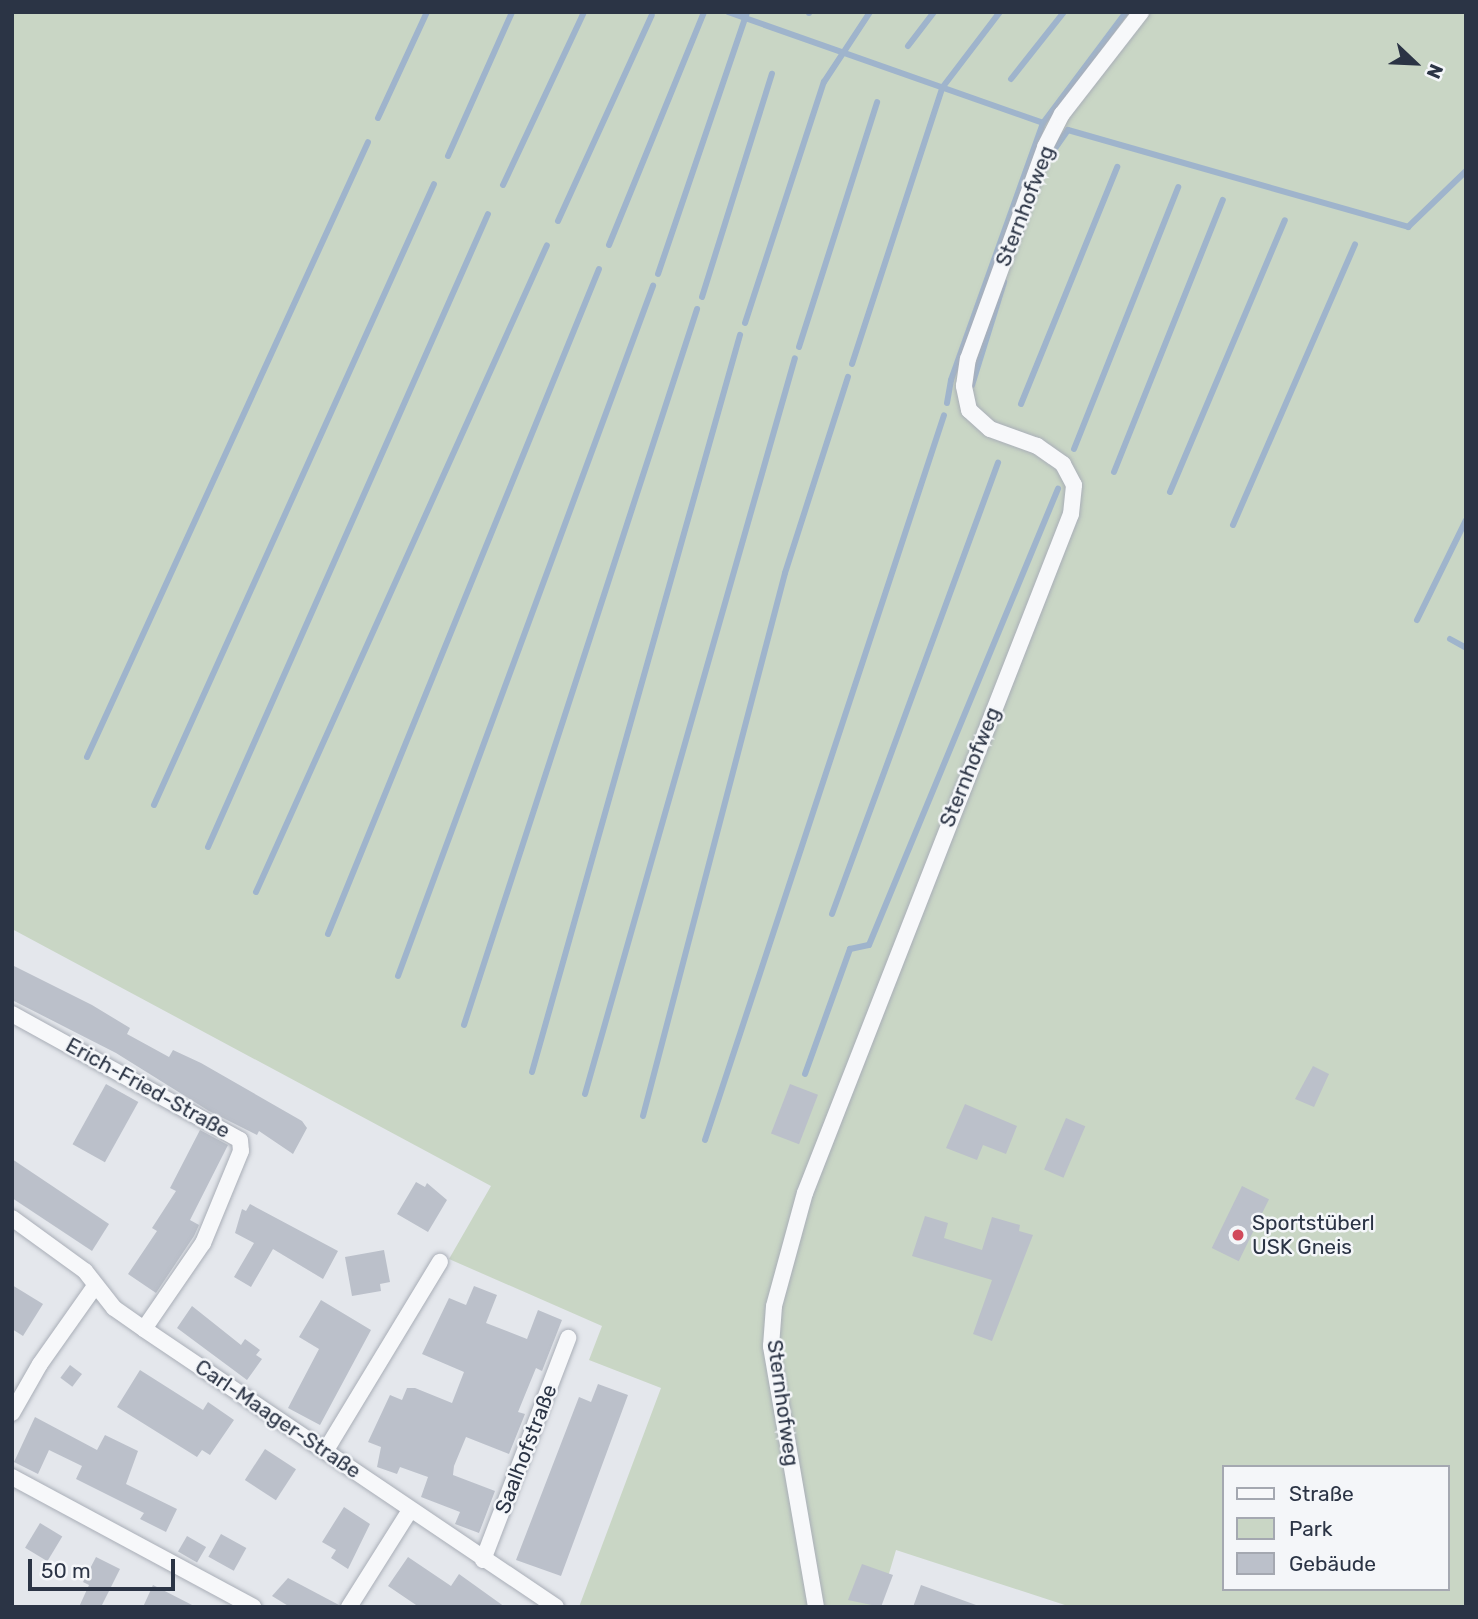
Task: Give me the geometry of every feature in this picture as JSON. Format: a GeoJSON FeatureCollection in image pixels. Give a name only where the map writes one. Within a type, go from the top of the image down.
{"type":"FeatureCollection","features":[{"type":"Feature","properties":{"kind":"street","name":"Sternhofweg"},"geometry":{"type":"LineString","coordinates":[[816,1607],[771,1346],[776,1295],[805,1193],[1072,514],[1074,485],[1063,464],[1037,446],[990,429],[969,410],[964,386],[968,359],[1045,147],[1062,114],[1141,12]]}},
{"type":"Feature","properties":{"kind":"street","name":"Erich-Fried-Straße"},"geometry":{"type":"LineString","coordinates":[[12,1014],[240,1140],[242,1151],[203,1243],[144,1329]]}},
{"type":"Feature","properties":{"kind":"street","name":"Carl-Maager-Straße"},"geometry":{"type":"LineString","coordinates":[[12,1218],[85,1271],[95,1286],[144,1329],[556,1607]]}},
{"type":"Feature","properties":{"kind":"street"},"geometry":{"type":"LineString","coordinates":[[326,1450],[440,1262]]}},
{"type":"Feature","properties":{"kind":"street"},"geometry":{"type":"LineString","coordinates":[[12,1413],[40,1364],[95,1286]]}},
{"type":"Feature","properties":{"kind":"street","name":"Saalhofstraße"},"geometry":{"type":"LineString","coordinates":[[483,1560],[568,1338]]}},
{"type":"Feature","properties":{"kind":"street"},"geometry":{"type":"LineString","coordinates":[[12,1477],[253,1607]]}},
{"type":"Feature","properties":{"kind":"street"},"geometry":{"type":"LineString","coordinates":[[349,1607],[410,1510]]}},
{"type":"Feature","properties":{"kind":"green space"},"geometry":{"type":"Polygon","coordinates":[[[12,12],[1466,12],[1466,1607],[1071,1607],[896,1550],[879,1607],[579,1607],[661,1388],[589,1360],[602,1326],[449,1259],[491,1186],[12,929],[12,12]]]}},
{"type":"Feature","properties":{"kind":"building"},"geometry":{"type":"Polygon","coordinates":[[[12,965],[92,1005],[130,1028],[127,1034],[169,1057],[173,1050],[201,1063],[302,1121],[307,1128],[293,1154],[259,1131],[257,1135],[209,1111],[116,1053],[12,1000],[12,965]]]}},
{"type":"Feature","properties":{"kind":"building"},"geometry":{"type":"Polygon","coordinates":[[[1313,1066],[1329,1074],[1314,1107],[1295,1099],[1313,1066]]]}},
{"type":"Feature","properties":{"kind":"building"},"geometry":{"type":"Polygon","coordinates":[[[106,1084],[138,1102],[105,1162],[73,1144],[106,1084]]]}},
{"type":"Feature","properties":{"kind":"building"},"geometry":{"type":"Polygon","coordinates":[[[790,1084],[818,1095],[799,1144],[771,1133],[790,1084]]]}},
{"type":"Feature","properties":{"kind":"building"},"geometry":{"type":"Polygon","coordinates":[[[965,1104],[1017,1126],[1006,1154],[983,1145],[977,1160],[946,1148],[965,1104]]]}},
{"type":"Feature","properties":{"kind":"building"},"geometry":{"type":"Polygon","coordinates":[[[1066,1118],[1085,1126],[1063,1178],[1044,1170],[1066,1118]]]}},
{"type":"Feature","properties":{"kind":"building"},"geometry":{"type":"Polygon","coordinates":[[[200,1130],[228,1145],[190,1220],[199,1225],[194,1236],[156,1293],[128,1274],[157,1231],[152,1228],[176,1191],[170,1188],[200,1130]]]}},
{"type":"Feature","properties":{"kind":"building"},"geometry":{"type":"Polygon","coordinates":[[[12,1159],[109,1224],[92,1251],[12,1198],[12,1159]]]}},
{"type":"Feature","properties":{"kind":"building"},"geometry":{"type":"Polygon","coordinates":[[[416,1182],[425,1187],[427,1183],[447,1200],[428,1232],[397,1214],[416,1182]]]}},
{"type":"Feature","properties":{"kind":"building"},"geometry":{"type":"Polygon","coordinates":[[[1242,1186],[1269,1199],[1239,1261],[1212,1248],[1242,1186]]]}},
{"type":"Feature","properties":{"kind":"building"},"geometry":{"type":"Polygon","coordinates":[[[250,1204],[338,1251],[323,1279],[273,1249],[251,1287],[234,1277],[254,1243],[235,1233],[242,1209],[246,1211],[250,1204]]]}},
{"type":"Feature","properties":{"kind":"building"},"geometry":{"type":"Polygon","coordinates":[[[925,1216],[948,1223],[944,1238],[982,1250],[992,1217],[1020,1225],[1019,1231],[1033,1235],[992,1341],[973,1334],[992,1280],[912,1256],[925,1216]]]}},
{"type":"Feature","properties":{"kind":"building"},"geometry":{"type":"Polygon","coordinates":[[[384,1250],[390,1282],[380,1284],[381,1291],[352,1296],[345,1257],[384,1250]]]}},
{"type":"Feature","properties":{"kind":"building"},"geometry":{"type":"Polygon","coordinates":[[[12,1285],[43,1304],[23,1336],[12,1329],[12,1285]]]}},
{"type":"Feature","properties":{"kind":"building"},"geometry":{"type":"Polygon","coordinates":[[[474,1286],[497,1295],[486,1323],[527,1339],[538,1310],[562,1320],[542,1371],[536,1368],[518,1412],[525,1414],[509,1454],[466,1437],[454,1466],[453,1475],[495,1491],[479,1533],[455,1524],[460,1512],[421,1497],[428,1477],[400,1467],[397,1474],[377,1467],[381,1447],[368,1442],[390,1395],[402,1400],[407,1388],[415,1388],[452,1403],[464,1372],[422,1354],[449,1298],[466,1305],[474,1286]]]}},
{"type":"Feature","properties":{"kind":"building"},"geometry":{"type":"Polygon","coordinates":[[[321,1300],[371,1330],[320,1425],[288,1408],[319,1349],[299,1337],[321,1300]]]}},
{"type":"Feature","properties":{"kind":"building"},"geometry":{"type":"Polygon","coordinates":[[[192,1306],[241,1345],[245,1339],[260,1350],[256,1355],[262,1359],[247,1380],[177,1328],[192,1306]]]}},
{"type":"Feature","properties":{"kind":"building"},"geometry":{"type":"Polygon","coordinates":[[[70,1365],[82,1374],[72,1387],[60,1378],[70,1365]]]}},
{"type":"Feature","properties":{"kind":"building"},"geometry":{"type":"Polygon","coordinates":[[[140,1370],[203,1410],[208,1402],[234,1420],[210,1455],[202,1450],[197,1457],[117,1407],[140,1370]]]}},
{"type":"Feature","properties":{"kind":"building"},"geometry":{"type":"Polygon","coordinates":[[[598,1384],[628,1395],[561,1576],[516,1560],[579,1397],[591,1402],[598,1384]]]}},
{"type":"Feature","properties":{"kind":"building"},"geometry":{"type":"Polygon","coordinates":[[[35,1417],[97,1450],[105,1435],[138,1451],[126,1484],[177,1509],[166,1532],[140,1519],[144,1513],[76,1479],[82,1466],[49,1450],[38,1474],[14,1462],[35,1417]]]}},
{"type":"Feature","properties":{"kind":"building"},"geometry":{"type":"Polygon","coordinates":[[[265,1449],[296,1469],[276,1500],[245,1480],[265,1449]]]}},
{"type":"Feature","properties":{"kind":"building"},"geometry":{"type":"Polygon","coordinates":[[[344,1507],[370,1524],[348,1569],[331,1558],[336,1550],[322,1542],[344,1507]]]}},
{"type":"Feature","properties":{"kind":"building"},"geometry":{"type":"Polygon","coordinates":[[[40,1523],[62,1536],[47,1561],[25,1548],[40,1523]]]}},
{"type":"Feature","properties":{"kind":"building"},"geometry":{"type":"Polygon","coordinates":[[[221,1534],[246,1548],[234,1571],[208,1557],[221,1534]]]}},
{"type":"Feature","properties":{"kind":"building"},"geometry":{"type":"Polygon","coordinates":[[[187,1536],[206,1547],[197,1563],[178,1552],[187,1536]]]}},
{"type":"Feature","properties":{"kind":"building"},"geometry":{"type":"Polygon","coordinates":[[[96,1557],[120,1569],[101,1607],[79,1607],[89,1585],[83,1582],[96,1557]]]}},
{"type":"Feature","properties":{"kind":"building"},"geometry":{"type":"Polygon","coordinates":[[[408,1557],[451,1586],[459,1574],[505,1607],[419,1607],[388,1586],[408,1557]]]}},
{"type":"Feature","properties":{"kind":"building"},"geometry":{"type":"Polygon","coordinates":[[[862,1564],[893,1575],[881,1607],[848,1600],[862,1564]]]}},
{"type":"Feature","properties":{"kind":"building"},"geometry":{"type":"Polygon","coordinates":[[[288,1578],[339,1607],[290,1607],[272,1596],[288,1578]]]}},
{"type":"Feature","properties":{"kind":"building"},"geometry":{"type":"Polygon","coordinates":[[[153,1585],[196,1607],[143,1607],[153,1585]]]}},
{"type":"Feature","properties":{"kind":"building"},"geometry":{"type":"Polygon","coordinates":[[[921,1585],[976,1605],[976,1607],[913,1607],[921,1585]]]}},
{"type":"Feature","properties":{"kind":"waterway"},"geometry":{"type":"LineString","coordinates":[[378,118],[427,12]]}},
{"type":"Feature","properties":{"kind":"waterway"},"geometry":{"type":"LineString","coordinates":[[448,156],[512,12]]}},
{"type":"Feature","properties":{"kind":"waterway"},"geometry":{"type":"LineString","coordinates":[[503,185],[584,12]]}},
{"type":"Feature","properties":{"kind":"waterway"},"geometry":{"type":"LineString","coordinates":[[609,245],[704,12]]}},
{"type":"Feature","properties":{"kind":"waterway"},"geometry":{"type":"LineString","coordinates":[[728,12],[1043,123]]}},
{"type":"Feature","properties":{"kind":"waterway"},"geometry":{"type":"LineString","coordinates":[[658,274],[747,12]]}},
{"type":"Feature","properties":{"kind":"waterway"},"geometry":{"type":"LineString","coordinates":[[745,323],[824,82],[870,12]]}},
{"type":"Feature","properties":{"kind":"waterway"},"geometry":{"type":"LineString","coordinates":[[908,46],[934,12]]}},
{"type":"Feature","properties":{"kind":"waterway"},"geometry":{"type":"LineString","coordinates":[[852,364],[942,88],[1000,12]]}},
{"type":"Feature","properties":{"kind":"waterway"},"geometry":{"type":"LineString","coordinates":[[1011,79],[1064,12]]}},
{"type":"Feature","properties":{"kind":"waterway"},"geometry":{"type":"LineString","coordinates":[[947,403],[951,380],[1043,123],[1126,12]]}},
{"type":"Feature","properties":{"kind":"waterway"},"geometry":{"type":"LineString","coordinates":[[558,221],[652,15]]}},
{"type":"Feature","properties":{"kind":"waterway"},"geometry":{"type":"LineString","coordinates":[[702,297],[772,74]]}},
{"type":"Feature","properties":{"kind":"waterway"},"geometry":{"type":"LineString","coordinates":[[799,347],[877,102]]}},
{"type":"Feature","properties":{"kind":"waterway"},"geometry":{"type":"LineString","coordinates":[[1049,157],[1068,130],[1408,227],[1466,171]]}},
{"type":"Feature","properties":{"kind":"waterway"},"geometry":{"type":"LineString","coordinates":[[87,757],[368,142]]}},
{"type":"Feature","properties":{"kind":"waterway"},"geometry":{"type":"LineString","coordinates":[[1021,404],[1117,167]]}},
{"type":"Feature","properties":{"kind":"waterway"},"geometry":{"type":"LineString","coordinates":[[154,805],[434,184]]}},
{"type":"Feature","properties":{"kind":"waterway"},"geometry":{"type":"LineString","coordinates":[[1074,449],[1178,187]]}},
{"type":"Feature","properties":{"kind":"waterway"},"geometry":{"type":"LineString","coordinates":[[1114,472],[1223,200]]}},
{"type":"Feature","properties":{"kind":"waterway"},"geometry":{"type":"LineString","coordinates":[[208,847],[488,214]]}},
{"type":"Feature","properties":{"kind":"waterway"},"geometry":{"type":"LineString","coordinates":[[1170,492],[1285,220]]}},
{"type":"Feature","properties":{"kind":"waterway"},"geometry":{"type":"LineString","coordinates":[[1233,525],[1355,244]]}},
{"type":"Feature","properties":{"kind":"waterway"},"geometry":{"type":"LineString","coordinates":[[256,892],[547,245]]}},
{"type":"Feature","properties":{"kind":"waterway"},"geometry":{"type":"LineString","coordinates":[[328,934],[599,269]]}},
{"type":"Feature","properties":{"kind":"waterway"},"geometry":{"type":"LineString","coordinates":[[972,385],[1004,282]]}},
{"type":"Feature","properties":{"kind":"waterway"},"geometry":{"type":"LineString","coordinates":[[398,976],[653,286]]}},
{"type":"Feature","properties":{"kind":"waterway"},"geometry":{"type":"LineString","coordinates":[[464,1025],[697,309]]}},
{"type":"Feature","properties":{"kind":"waterway"},"geometry":{"type":"LineString","coordinates":[[532,1072],[740,335]]}},
{"type":"Feature","properties":{"kind":"waterway"},"geometry":{"type":"LineString","coordinates":[[585,1094],[795,358]]}},
{"type":"Feature","properties":{"kind":"waterway"},"geometry":{"type":"LineString","coordinates":[[643,1116],[785,573],[848,377]]}},
{"type":"Feature","properties":{"kind":"waterway"},"geometry":{"type":"LineString","coordinates":[[705,1140],[944,415]]}},
{"type":"Feature","properties":{"kind":"waterway"},"geometry":{"type":"LineString","coordinates":[[832,914],[998,463]]}},
{"type":"Feature","properties":{"kind":"waterway"},"geometry":{"type":"LineString","coordinates":[[805,1074],[850,949],[869,945],[1058,489]]}},
{"type":"Feature","properties":{"kind":"waterway"},"geometry":{"type":"LineString","coordinates":[[1417,620],[1466,520]]}},
{"type":"Feature","properties":{"kind":"waterway"},"geometry":{"type":"LineString","coordinates":[[1450,639],[1466,648]]}},
{"type":"Feature","properties":{"kind":"place","name":"Sportstüberl USK Gneis"},"geometry":{"type":"Point","coordinates":[1238,1235]}}]}
